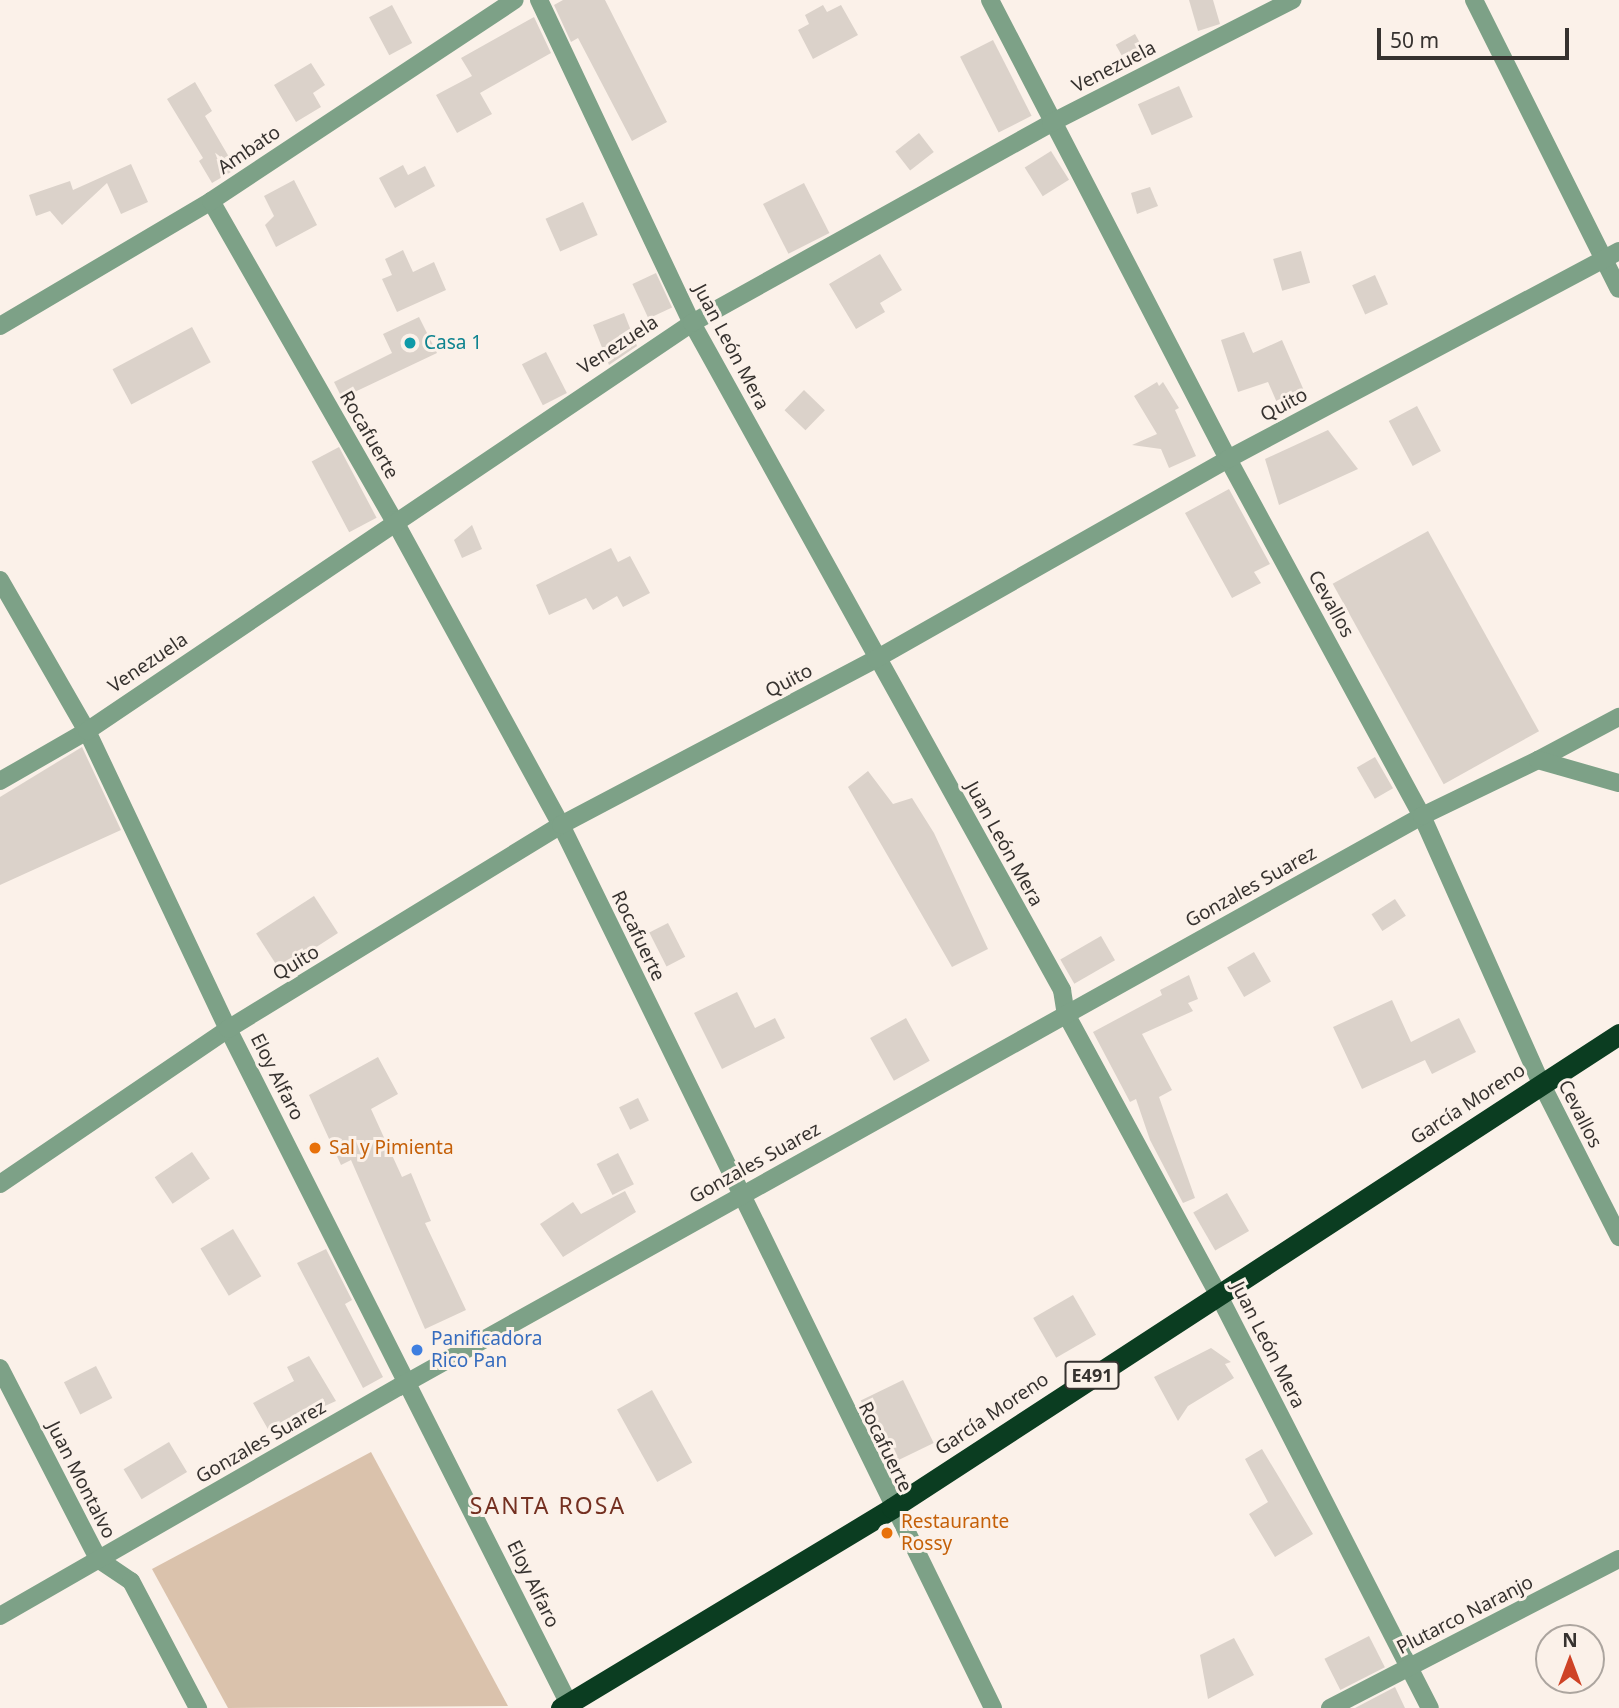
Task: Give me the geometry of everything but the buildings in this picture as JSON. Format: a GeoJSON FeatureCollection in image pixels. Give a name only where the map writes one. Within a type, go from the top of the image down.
{"type":"FeatureCollection","features":[{"type":"Feature","properties":{"kind":"highway","name":"García Moreno"},"geometry":{"type":"LineString","coordinates":[[567,1707],[892,1508],[1217,1292],[1619,1034]]}},
{"type":"Feature","properties":{"kind":"street","name":"Ambato"},"geometry":{"type":"LineString","coordinates":[[0,326],[211,201],[516,0]]}},
{"type":"Feature","properties":{"kind":"street","name":"Juan León Mera"},"geometry":{"type":"LineString","coordinates":[[539,0],[692,323],[1062,990],[1066,1014],[1217,1292],[1430,1708]]}},
{"type":"Feature","properties":{"kind":"street","name":"Cevallos"},"geometry":{"type":"LineString","coordinates":[[990,0],[1051,123],[1228,459],[1422,816],[1541,1083],[1619,1237]]}},
{"type":"Feature","properties":{"kind":"street","name":"Venezuela"},"geometry":{"type":"LineString","coordinates":[[0,780],[87,731],[394,520],[692,323],[1051,123],[1292,0]]}},
{"type":"Feature","properties":{"kind":"street"},"geometry":{"type":"LineString","coordinates":[[1474,0],[1612,255],[1619,289]]}},
{"type":"Feature","properties":{"kind":"street","name":"Rocafuerte"},"geometry":{"type":"LineString","coordinates":[[211,201],[394,520],[561,825],[892,1508],[993,1708]]}},
{"type":"Feature","properties":{"kind":"street","name":"Quito"},"geometry":{"type":"LineString","coordinates":[[0,1184],[229,1029],[561,825],[876,659],[1228,459],[1612,255]]}},
{"type":"Feature","properties":{"kind":"street","name":"Eloy Alfaro"},"geometry":{"type":"LineString","coordinates":[[0,580],[87,731],[229,1029],[410,1381],[567,1707]]}},
{"type":"Feature","properties":{"kind":"street","name":"Gonzales Suarez"},"geometry":{"type":"LineString","coordinates":[[0,1615],[741,1195],[1422,816],[1619,717]]}},
{"type":"Feature","properties":{"kind":"street"},"geometry":{"type":"LineString","coordinates":[[1538,760],[1619,783]]}},
{"type":"Feature","properties":{"kind":"street","name":"Juan Montalvo"},"geometry":{"type":"LineString","coordinates":[[0,1368],[98,1559],[131,1581],[198,1708]]}},
{"type":"Feature","properties":{"kind":"street","name":"Plutarco Naranjo"},"geometry":{"type":"LineString","coordinates":[[1330,1708],[1619,1559]]}},
{"type":"Feature","properties":{"kind":"shaded area"},"geometry":{"type":"Polygon","coordinates":[[[371,1452],[508,1706],[228,1708],[152,1569],[371,1452]]]}},
{"type":"Feature","properties":{"kind":"place","name":"Casa 1"},"geometry":{"type":"Point","coordinates":[410,343]}},
{"type":"Feature","properties":{"kind":"place","name":"Sal y Pimienta"},"geometry":{"type":"Point","coordinates":[315,1148]}},
{"type":"Feature","properties":{"kind":"place","name":"Panificadora Rico Pan"},"geometry":{"type":"Point","coordinates":[417,1350]}},
{"type":"Feature","properties":{"kind":"place","name":"Restaurante Rossy"},"geometry":{"type":"Point","coordinates":[887,1533]}},
{"type":"Feature","properties":{"kind":"district","name":"SANTA ROSA"},"geometry":{"type":"Point","coordinates":[548,1505]}}]}
